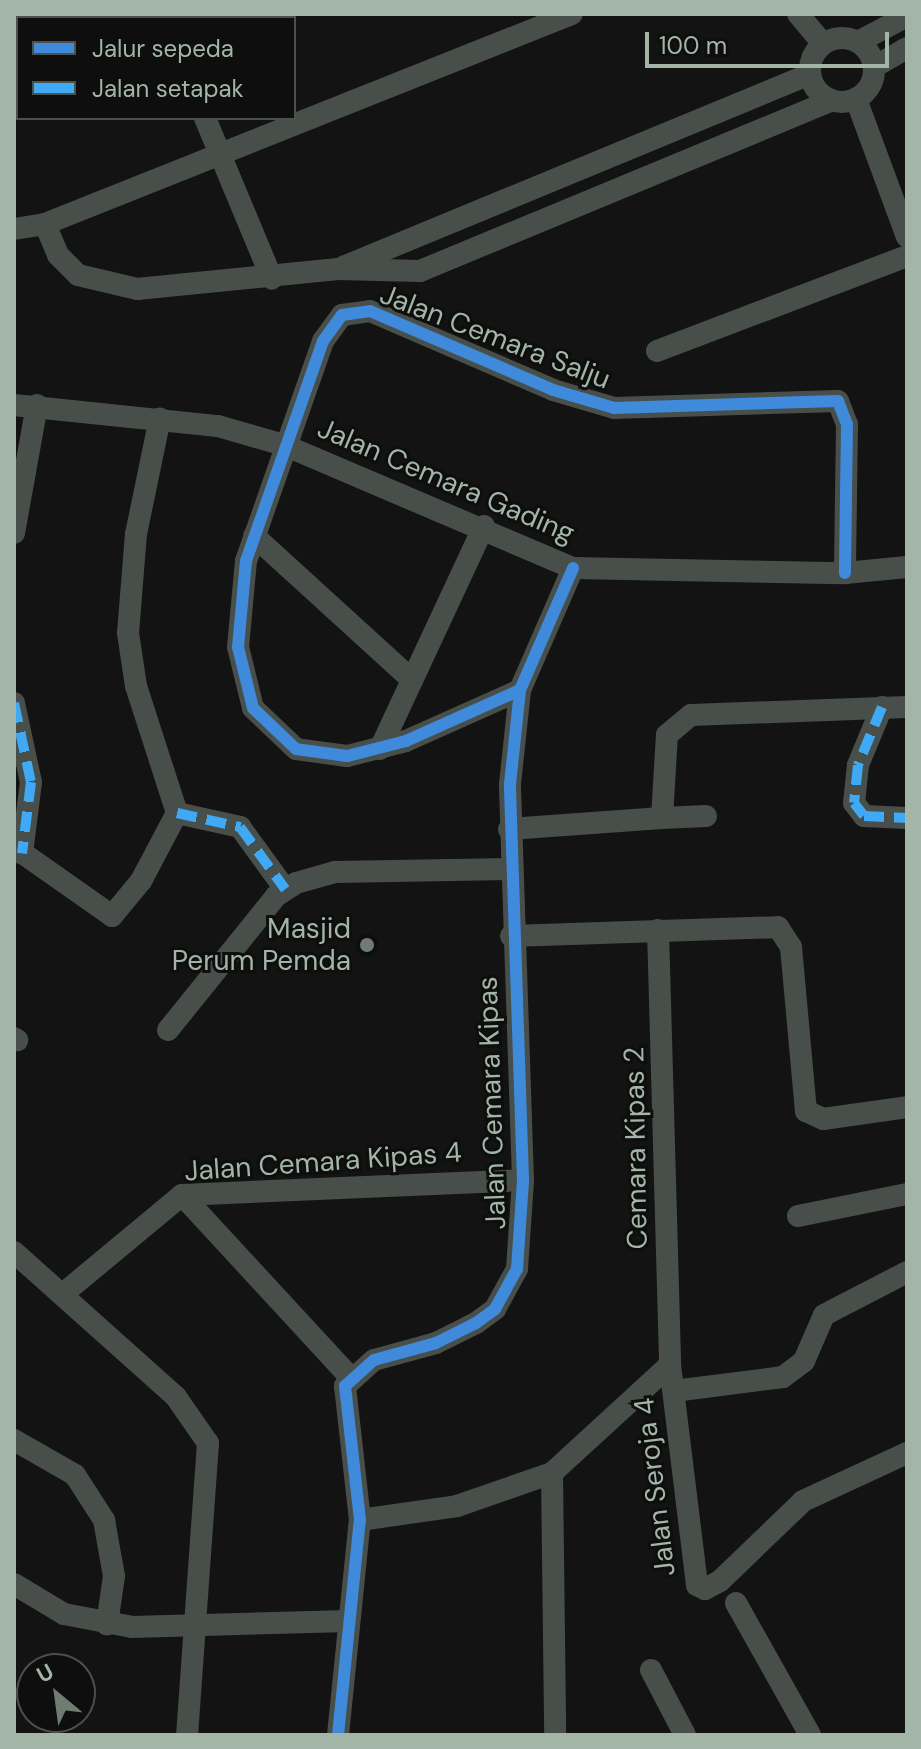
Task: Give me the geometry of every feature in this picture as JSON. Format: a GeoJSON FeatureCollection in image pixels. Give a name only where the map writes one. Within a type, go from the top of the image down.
{"type":"FeatureCollection","features":[{"type":"Feature","properties":{"kind":"street"},"geometry":{"type":"LineString","coordinates":[[14,229],[45,224],[572,14]]}},
{"type":"Feature","properties":{"kind":"street"},"geometry":{"type":"LineString","coordinates":[[798,14],[823,44]]}},
{"type":"Feature","properties":{"kind":"street"},"geometry":{"type":"LineString","coordinates":[[823,44],[858,42],[907,16]]}},
{"type":"Feature","properties":{"kind":"street"},"geometry":{"type":"LineString","coordinates":[[45,224],[66,266],[103,285],[164,291],[338,269],[437,267],[831,101],[856,99],[870,86],[874,67],[858,42]]}},
{"type":"Feature","properties":{"kind":"street"},"geometry":{"type":"LineString","coordinates":[[338,269],[810,74],[823,44]]}},
{"type":"Feature","properties":{"kind":"street"},"geometry":{"type":"LineString","coordinates":[[874,67],[907,48]]}},
{"type":"Feature","properties":{"kind":"street"},"geometry":{"type":"LineString","coordinates":[[810,74],[831,101]]}},
{"type":"Feature","properties":{"kind":"street"},"geometry":{"type":"LineString","coordinates":[[856,99],[907,237]]}},
{"type":"Feature","properties":{"kind":"street"},"geometry":{"type":"LineString","coordinates":[[206,120],[272,279]]}},
{"type":"Feature","properties":{"kind":"street"},"geometry":{"type":"LineString","coordinates":[[657,351],[907,256]]}},
{"type":"Feature","properties":{"kind":"street","name":"Jalan Cemara Salju"},"geometry":{"type":"LineString","coordinates":[[284,445],[329,330],[342,315],[363,311],[614,408],[829,399],[846,410],[845,573]]}},
{"type":"Feature","properties":{"kind":"street","name":"Jalan Cemara Gading"},"geometry":{"type":"LineString","coordinates":[[14,405],[160,418],[284,445],[484,526],[573,568],[845,573],[907,567]]}},
{"type":"Feature","properties":{"kind":"street"},"geometry":{"type":"LineString","coordinates":[[14,533],[37,405]]}},
{"type":"Feature","properties":{"kind":"street"},"geometry":{"type":"LineString","coordinates":[[14,703],[31,782],[18,850],[112,916],[141,881],[177,813],[136,686],[128,633],[136,534],[160,418]]}},
{"type":"Feature","properties":{"kind":"street"},"geometry":{"type":"LineString","coordinates":[[284,445],[254,536],[238,623],[253,708],[296,749],[332,756],[380,749],[520,690]]}},
{"type":"Feature","properties":{"kind":"street"},"geometry":{"type":"LineString","coordinates":[[380,749],[484,526]]}},
{"type":"Feature","properties":{"kind":"street"},"geometry":{"type":"LineString","coordinates":[[254,536],[412,680]]}},
{"type":"Feature","properties":{"kind":"street","name":"Jalan Cemara Kipas"},"geometry":{"type":"LineString","coordinates":[[350,1377],[374,1360],[457,1334],[495,1309],[517,1269],[523,1180],[509,829],[520,690],[573,568]]}},
{"type":"Feature","properties":{"kind":"street"},"geometry":{"type":"LineString","coordinates":[[882,707],[858,765],[854,803],[864,816],[907,818]]}},
{"type":"Feature","properties":{"kind":"street"},"geometry":{"type":"LineString","coordinates":[[662,818],[667,735],[691,715],[907,707]]}},
{"type":"Feature","properties":{"kind":"street"},"geometry":{"type":"LineString","coordinates":[[177,813],[240,827],[285,889]]}},
{"type":"Feature","properties":{"kind":"street"},"geometry":{"type":"LineString","coordinates":[[509,829],[706,816]]}},
{"type":"Feature","properties":{"kind":"street"},"geometry":{"type":"LineString","coordinates":[[168,1030],[285,889],[335,872],[509,869]]}},
{"type":"Feature","properties":{"kind":"street"},"geometry":{"type":"LineString","coordinates":[[511,936],[658,930],[783,930],[806,1111],[823,1119],[907,1107]]}},
{"type":"Feature","properties":{"kind":"street","name":"Cemara Kipas 2"},"geometry":{"type":"LineString","coordinates":[[658,930],[670,1365]]}},
{"type":"Feature","properties":{"kind":"street","name":"Jalan Cemara Kipas 4"},"geometry":{"type":"LineString","coordinates":[[64,1293],[182,1195],[523,1180]]}},
{"type":"Feature","properties":{"kind":"street"},"geometry":{"type":"LineString","coordinates":[[798,1216],[907,1194]]}},
{"type":"Feature","properties":{"kind":"street"},"geometry":{"type":"LineString","coordinates":[[182,1195],[350,1377],[345,1414],[360,1520],[338,1735]]}},
{"type":"Feature","properties":{"kind":"street"},"geometry":{"type":"LineString","coordinates":[[14,1252],[64,1293],[176,1397],[208,1443],[187,1735]]}},
{"type":"Feature","properties":{"kind":"street"},"geometry":{"type":"LineString","coordinates":[[674,1391],[768,1382],[810,1351],[824,1315],[907,1272]]}},
{"type":"Feature","properties":{"kind":"street"},"geometry":{"type":"LineString","coordinates":[[360,1520],[457,1506],[552,1473],[670,1365]]}},
{"type":"Feature","properties":{"kind":"street","name":"Jalan Seroja 4"},"geometry":{"type":"LineString","coordinates":[[670,1365],[691,1572],[700,1588],[720,1581],[803,1501],[907,1453]]}},
{"type":"Feature","properties":{"kind":"street"},"geometry":{"type":"LineString","coordinates":[[14,1440],[75,1475],[104,1520],[114,1576],[107,1624]]}},
{"type":"Feature","properties":{"kind":"street"},"geometry":{"type":"LineString","coordinates":[[552,1473],[555,1735]]}},
{"type":"Feature","properties":{"kind":"street"},"geometry":{"type":"LineString","coordinates":[[14,1584],[64,1614],[107,1624],[348,1621]]}},
{"type":"Feature","properties":{"kind":"street"},"geometry":{"type":"LineString","coordinates":[[736,1603],[810,1735]]}},
{"type":"Feature","properties":{"kind":"street"},"geometry":{"type":"LineString","coordinates":[[651,1670],[685,1735]]}},
{"type":"Feature","properties":{"kind":"marked path"},"geometry":{"type":"LineString","coordinates":[[14,703],[31,782],[22,853]]}},
{"type":"Feature","properties":{"kind":"marked path"},"geometry":{"type":"LineString","coordinates":[[882,707],[858,765],[854,803],[864,816],[907,818]]}},
{"type":"Feature","properties":{"kind":"marked path"},"geometry":{"type":"LineString","coordinates":[[177,813],[240,827],[285,889]]}},
{"type":"Feature","properties":{"kind":"cycle path"},"geometry":{"type":"LineString","coordinates":[[520,690],[406,741],[347,756],[296,749],[253,708],[238,647],[246,561],[323,341],[342,315],[370,311],[553,390],[614,408],[838,401],[847,424],[845,573]]}},
{"type":"Feature","properties":{"kind":"cycle path"},"geometry":{"type":"LineString","coordinates":[[338,1735],[360,1520],[345,1386],[374,1360],[436,1343],[476,1323],[495,1309],[517,1269],[523,1180],[510,784],[520,690],[573,568]]}},
{"type":"Feature","properties":{"kind":"place","name":"Masjid Perum Pemda"},"geometry":{"type":"Point","coordinates":[367,945]}}]}
